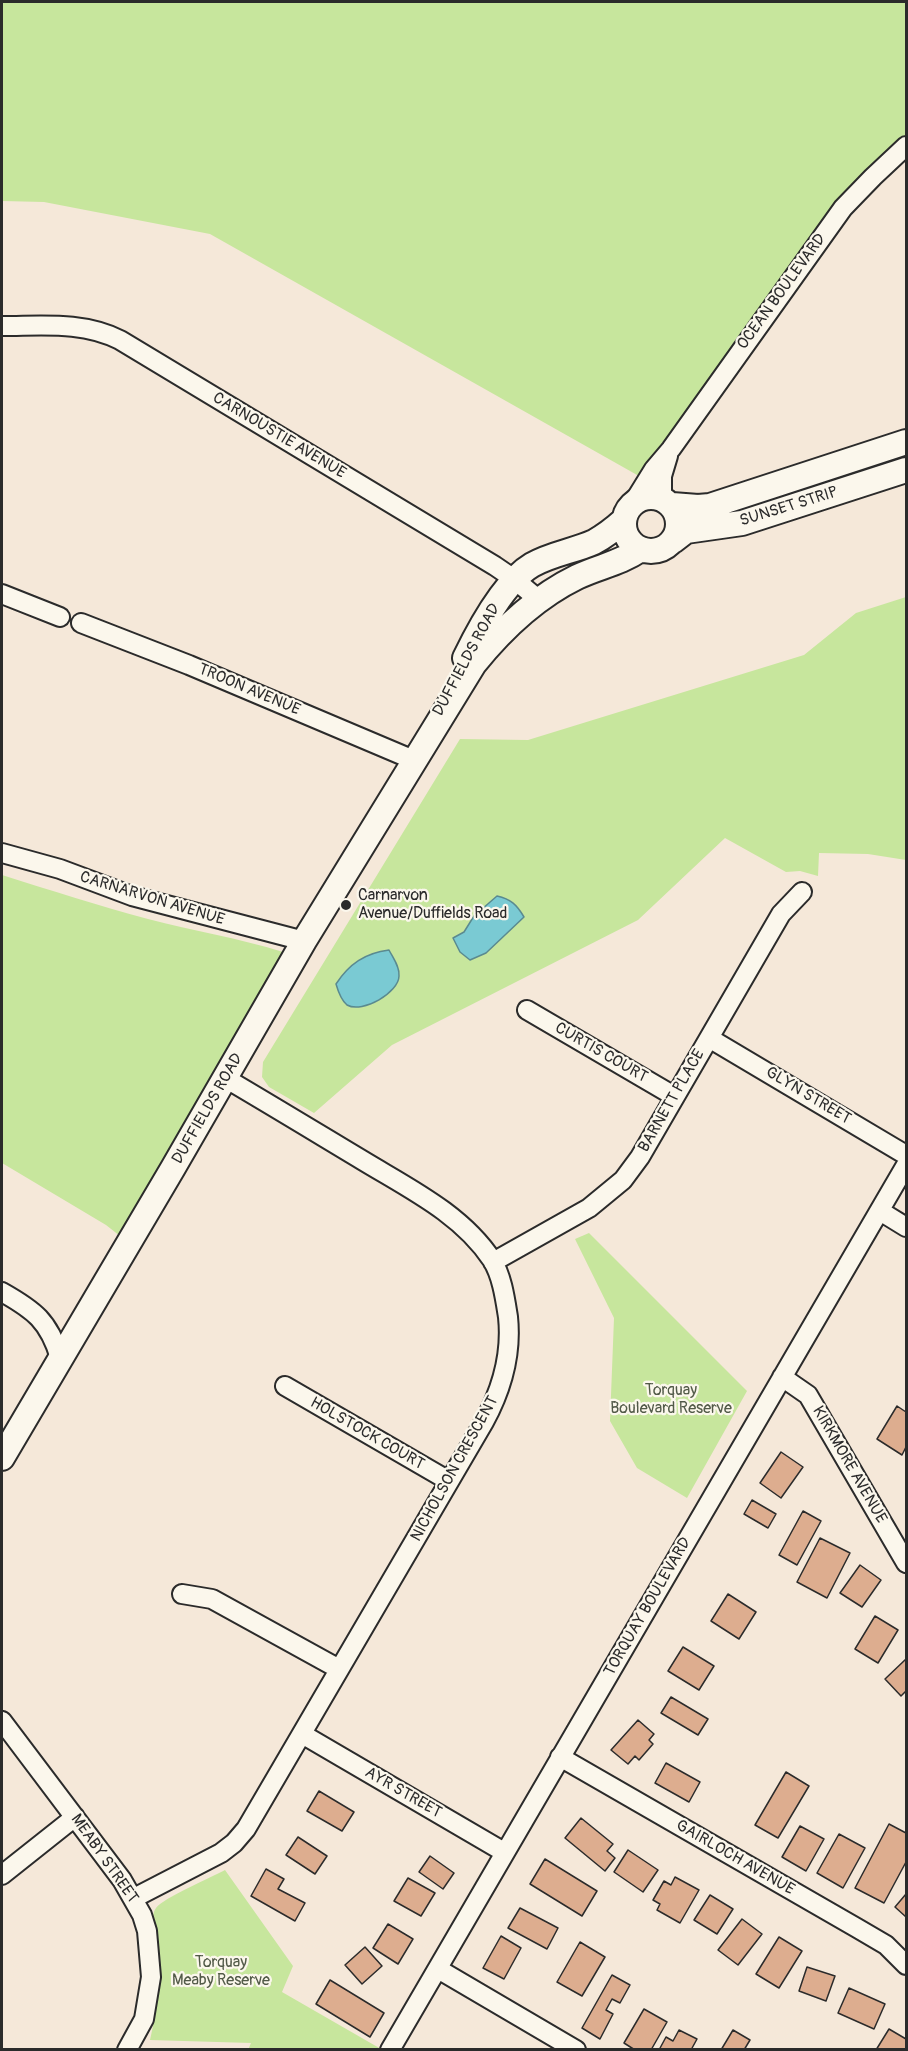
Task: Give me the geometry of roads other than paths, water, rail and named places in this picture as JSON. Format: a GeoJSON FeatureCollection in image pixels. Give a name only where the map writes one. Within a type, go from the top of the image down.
{"type":"FeatureCollection","features":[{"type":"Feature","properties":{"kind":"street","name":"OCEAN BOULEVARD"},"geometry":{"type":"LineString","coordinates":[[628,511],[654,469],[671,449],[843,208],[906,146]]}},
{"type":"Feature","properties":{"kind":"street","name":"CARNOUSTIE AVENUE"},"geometry":{"type":"LineString","coordinates":[[2,326],[72,326],[95,329],[114,336],[514,579],[539,600]]}},
{"type":"Feature","properties":{"kind":"street","name":"SUNSET STRIP"},"geometry":{"type":"LineString","coordinates":[[628,511],[647,497],[655,496],[667,502],[698,507],[710,506],[906,442]]}},
{"type":"Feature","properties":{"kind":"street","name":"OCEAN BOULEVARD"},"geometry":{"type":"LineString","coordinates":[[667,502],[662,476],[671,449]]}},
{"type":"Feature","properties":{"kind":"street","name":"SUNSET STRIP"},"geometry":{"type":"LineString","coordinates":[[641,549],[658,550],[686,531],[741,523],[906,470]]}},
{"type":"Feature","properties":{"kind":"street"},"geometry":{"type":"LineString","coordinates":[[667,502],[676,511],[678,525],[673,541]]}},
{"type":"Feature","properties":{"kind":"street","name":"DUFFIELDS ROAD"},"geometry":{"type":"LineString","coordinates":[[416,760],[471,646],[514,579],[533,564],[592,543],[609,534],[628,511]]}},
{"type":"Feature","properties":{"kind":"street"},"geometry":{"type":"LineString","coordinates":[[628,511],[626,534],[635,546],[641,549]]}},
{"type":"Feature","properties":{"kind":"street","name":"DUFFIELDS ROAD"},"geometry":{"type":"LineString","coordinates":[[2,1458],[304,942],[474,664],[508,626],[539,600],[579,576],[625,560],[641,549]]}},
{"type":"Feature","properties":{"kind":"street"},"geometry":{"type":"LineString","coordinates":[[2,594],[60,616]]}},
{"type":"Feature","properties":{"kind":"street","name":"TROON AVENUE"},"geometry":{"type":"LineString","coordinates":[[81,622],[416,760]]}},
{"type":"Feature","properties":{"kind":"street","name":"CARNARVON AVENUE"},"geometry":{"type":"LineString","coordinates":[[2,853],[60,869],[132,896],[304,942]]}},
{"type":"Feature","properties":{"kind":"street","name":"BARNETT PLACE"},"geometry":{"type":"LineString","coordinates":[[493,1262],[589,1208],[623,1180],[640,1156],[781,914],[801,892]]}},
{"type":"Feature","properties":{"kind":"street","name":"CURTIS COURT"},"geometry":{"type":"LineString","coordinates":[[527,1010],[674,1096]]}},
{"type":"Feature","properties":{"kind":"street","name":"GLYN STREET"},"geometry":{"type":"LineString","coordinates":[[709,1038],[906,1155]]}},
{"type":"Feature","properties":{"kind":"street","name":"NICHOLSON CRESCENT"},"geometry":{"type":"LineString","coordinates":[[134,1898],[204,1863],[234,1843],[246,1829],[494,1403],[503,1378],[508,1352],[509,1328],[501,1282],[493,1262],[465,1229],[429,1201],[225,1078]]}},
{"type":"Feature","properties":{"kind":"street","name":"TORQUAY BOULEVARD"},"geometry":{"type":"LineString","coordinates":[[390,2049],[906,1165]]}},
{"type":"Feature","properties":{"kind":"street"},"geometry":{"type":"LineString","coordinates":[[880,1211],[906,1227]]}},
{"type":"Feature","properties":{"kind":"street"},"geometry":{"type":"LineString","coordinates":[[2,1292],[26,1307],[47,1326],[54,1338],[60,1358]]}},
{"type":"Feature","properties":{"kind":"street","name":"KIRKMORE AVENUE"},"geometry":{"type":"LineString","coordinates":[[782,1377],[808,1395],[906,1563]]}},
{"type":"Feature","properties":{"kind":"street","name":"HOLSTOCK COURT"},"geometry":{"type":"LineString","coordinates":[[285,1386],[449,1481]]}},
{"type":"Feature","properties":{"kind":"street"},"geometry":{"type":"LineString","coordinates":[[182,1594],[212,1599],[339,1669]]}},
{"type":"Feature","properties":{"kind":"street","name":"MEABY STREET"},"geometry":{"type":"LineString","coordinates":[[2,1721],[134,1898],[147,1931],[152,1977],[144,2019],[127,2049]]}},
{"type":"Feature","properties":{"kind":"street","name":"AYR STREET"},"geometry":{"type":"LineString","coordinates":[[302,1734],[504,1852]]}},
{"type":"Feature","properties":{"kind":"street","name":"GAIRLOCH AVENUE"},"geometry":{"type":"LineString","coordinates":[[560,1757],[886,1945],[906,1965]]}},
{"type":"Feature","properties":{"kind":"street"},"geometry":{"type":"LineString","coordinates":[[2,1875],[75,1817]]}},
{"type":"Feature","properties":{"kind":"street"},"geometry":{"type":"LineString","coordinates":[[438,1969],[576,2049]]}},
{"type":"Feature","properties":{"kind":"water"},"geometry":{"type":"Polygon","coordinates":[[[497,896],[513,903],[524,917],[486,953],[470,960],[460,952],[453,938],[464,932],[474,916],[497,896]]]}},
{"type":"Feature","properties":{"kind":"water"},"geometry":{"type":"Polygon","coordinates":[[[389,950],[399,973],[393,989],[379,1000],[362,1007],[347,1005],[341,998],[336,984],[341,977],[352,965],[365,957],[389,950]]]}},
{"type":"Feature","properties":{"kind":"place","name":"Carnarvon Avenue/Duffields Road"},"geometry":{"type":"Point","coordinates":[346,905]}},
{"type":"Feature","properties":{"kind":"park label","name":"Torquay Boulevard Reserve"},"geometry":{"type":"Point","coordinates":[671,1400]}},
{"type":"Feature","properties":{"kind":"park label","name":"Torquay Meaby Reserve"},"geometry":{"type":"Point","coordinates":[221,1972]}}]}
